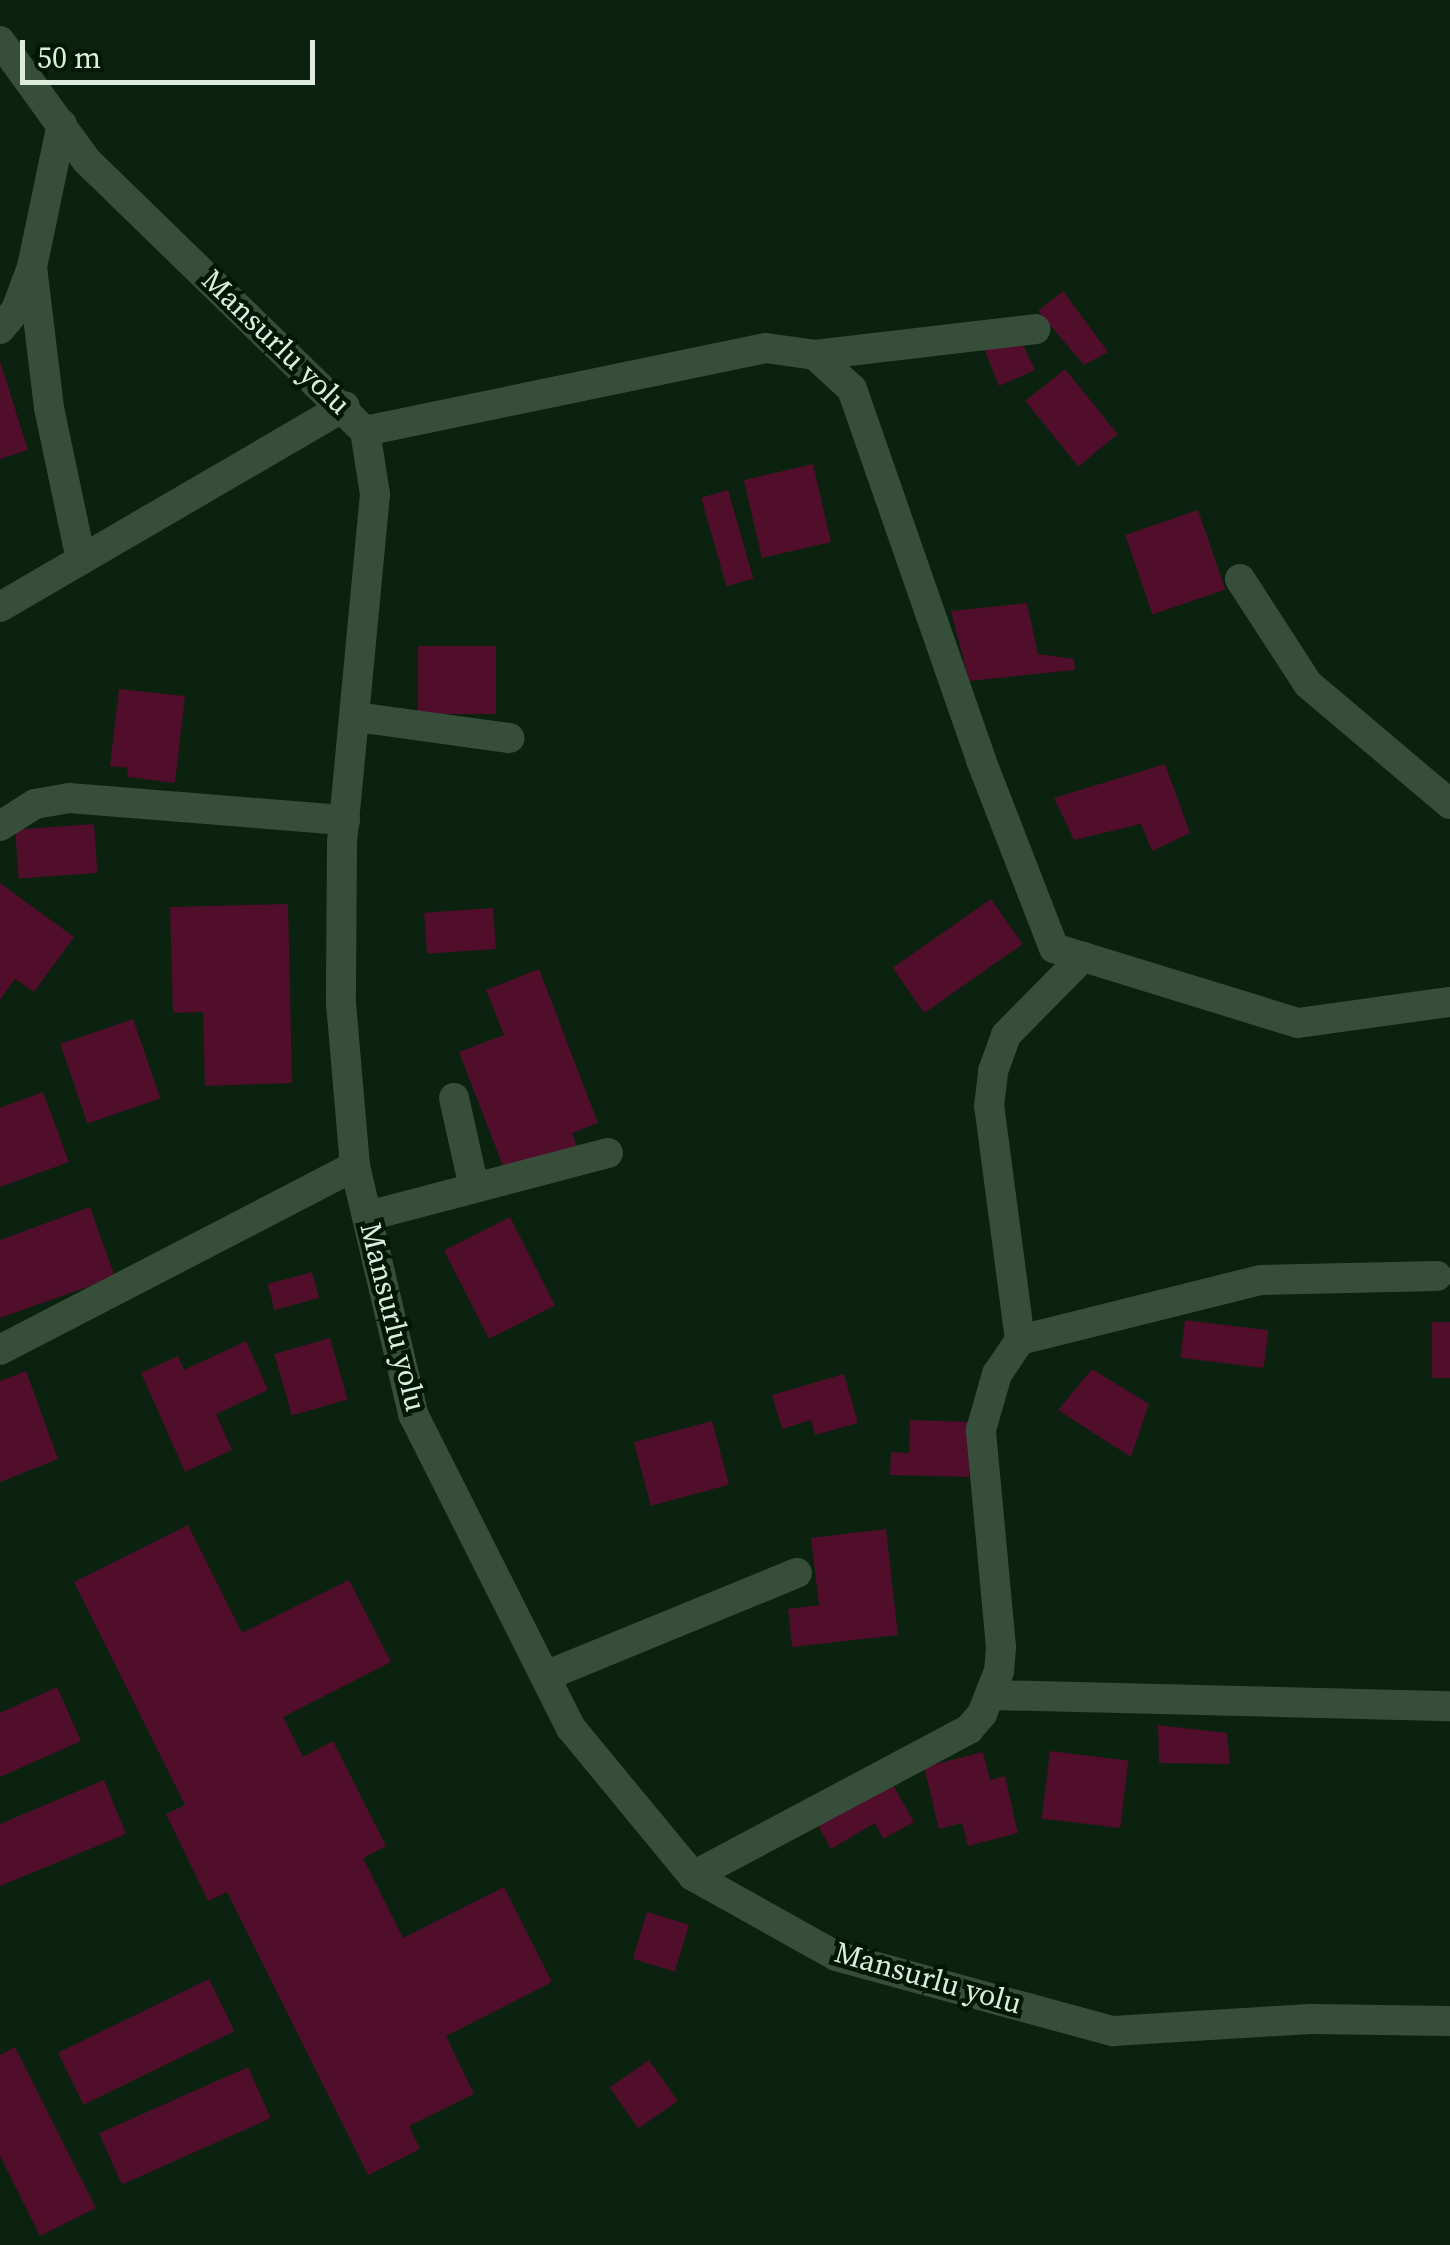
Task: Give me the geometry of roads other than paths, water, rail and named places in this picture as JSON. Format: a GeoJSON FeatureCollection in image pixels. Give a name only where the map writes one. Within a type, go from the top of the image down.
{"type":"FeatureCollection","features":[{"type":"Feature","properties":{"kind":"street","name":"Mansurlu yolu"},"geometry":{"type":"LineString","coordinates":[[0,41],[87,161],[365,430],[375,494],[344,820],[341,1002],[355,1166],[413,1414],[548,1675],[571,1728],[694,1876],[836,1956],[1113,2031],[1311,2019],[1450,2021]]}},
{"type":"Feature","properties":{"kind":"street"},"geometry":{"type":"LineString","coordinates":[[0,330],[16,310],[32,266],[62,124]]}},
{"type":"Feature","properties":{"kind":"street"},"geometry":{"type":"LineString","coordinates":[[32,266],[49,408],[81,560]]}},
{"type":"Feature","properties":{"kind":"street"},"geometry":{"type":"LineString","coordinates":[[365,430],[766,348],[814,355],[1035,328]]}},
{"type":"Feature","properties":{"kind":"street"},"geometry":{"type":"LineString","coordinates":[[814,355],[852,389],[980,760],[1054,948],[1298,1023],[1450,1002]]}},
{"type":"Feature","properties":{"kind":"street"},"geometry":{"type":"LineString","coordinates":[[0,607],[344,406]]}},
{"type":"Feature","properties":{"kind":"street"},"geometry":{"type":"LineString","coordinates":[[1240,579],[1308,684],[1450,804]]}},
{"type":"Feature","properties":{"kind":"street"},"geometry":{"type":"LineString","coordinates":[[356,718],[510,738]]}},
{"type":"Feature","properties":{"kind":"street"},"geometry":{"type":"LineString","coordinates":[[0,826],[35,804],[69,798],[344,820]]}},
{"type":"Feature","properties":{"kind":"street"},"geometry":{"type":"LineString","coordinates":[[694,1876],[969,1729],[992,1695],[1000,1647],[981,1430],[997,1374],[1020,1340],[990,1106],[992,1071],[1006,1035],[1083,956]]}},
{"type":"Feature","properties":{"kind":"street"},"geometry":{"type":"LineString","coordinates":[[454,1098],[473,1183]]}},
{"type":"Feature","properties":{"kind":"street"},"geometry":{"type":"LineString","coordinates":[[368,1216],[473,1183],[608,1153]]}},
{"type":"Feature","properties":{"kind":"street"},"geometry":{"type":"LineString","coordinates":[[0,1350],[355,1166]]}},
{"type":"Feature","properties":{"kind":"street"},"geometry":{"type":"LineString","coordinates":[[1020,1340],[1261,1280],[1436,1276]]}},
{"type":"Feature","properties":{"kind":"street"},"geometry":{"type":"LineString","coordinates":[[548,1675],[798,1574]]}},
{"type":"Feature","properties":{"kind":"street"},"geometry":{"type":"LineString","coordinates":[[992,1695],[1450,1706]]}}]}
